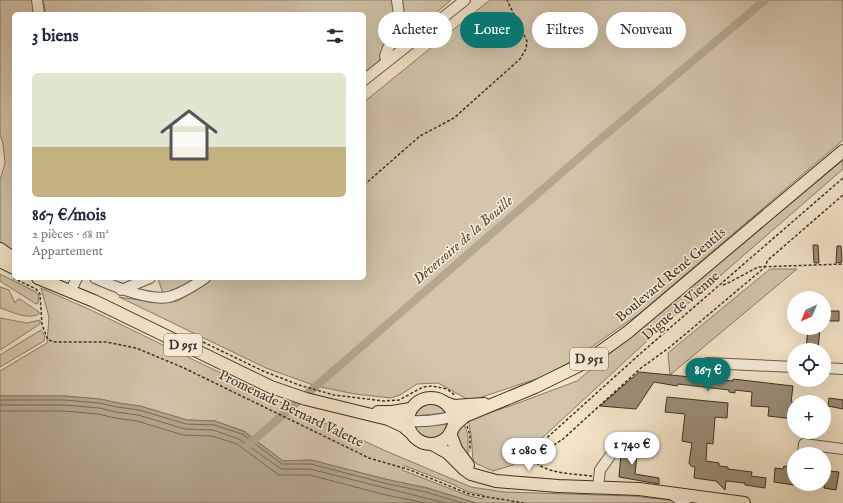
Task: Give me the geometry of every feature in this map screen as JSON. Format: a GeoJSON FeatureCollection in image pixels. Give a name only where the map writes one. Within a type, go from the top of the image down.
{"type":"FeatureCollection","features":[{"type":"Feature","properties":{"kind":"main road","name":"Boulevard René Gentils"},"geometry":{"type":"LineString","coordinates":[[432,444],[442,441],[457,422],[464,417],[535,387],[586,362],[628,332],[843,151]]}},
{"type":"Feature","properties":{"kind":"main road"},"geometry":{"type":"LineString","coordinates":[[0,249],[12,258]]}},
{"type":"Feature","properties":{"kind":"main road"},"geometry":{"type":"LineString","coordinates":[[0,261],[12,271]]}},
{"type":"Feature","properties":{"kind":"main road","name":"D 951"},"geometry":{"type":"LineString","coordinates":[[44,280],[71,290]]}},
{"type":"Feature","properties":{"kind":"main road","name":"D 951"},"geometry":{"type":"LineString","coordinates":[[53,280],[271,387],[306,399],[396,422],[409,421]]}},
{"type":"Feature","properties":{"kind":"main road","name":"Boulevard René Gentils"},"geometry":{"type":"LineString","coordinates":[[409,421],[418,401],[429,397],[435,397],[454,406],[475,406],[504,400]]}},
{"type":"Feature","properties":{"kind":"main road"},"geometry":{"type":"LineString","coordinates":[[446,403],[459,419],[451,431],[461,457],[470,468],[482,477]]}},
{"type":"Feature","properties":{"kind":"main road","name":"D 951"},"geometry":{"type":"LineString","coordinates":[[341,407],[392,412],[409,421]]}},
{"type":"Feature","properties":{"kind":"main road"},"geometry":{"type":"LineString","coordinates":[[409,421],[419,441],[432,444],[448,453],[471,474],[482,477],[510,483],[598,482],[624,488],[744,503]]}},
{"type":"Feature","properties":{"kind":"street"},"geometry":{"type":"LineString","coordinates":[[37,0],[39,12]]}},
{"type":"Feature","properties":{"kind":"street"},"geometry":{"type":"LineString","coordinates":[[397,0],[398,12]]}},
{"type":"Feature","properties":{"kind":"street"},"geometry":{"type":"LineString","coordinates":[[448,12],[464,0]]}},
{"type":"Feature","properties":{"kind":"street"},"geometry":{"type":"LineString","coordinates":[[387,61],[385,56],[388,48]]}},
{"type":"Feature","properties":{"kind":"street"},"geometry":{"type":"LineString","coordinates":[[366,78],[403,48]]}},
{"type":"Feature","properties":{"kind":"street"},"geometry":{"type":"LineString","coordinates":[[71,290],[76,280]]}},
{"type":"Feature","properties":{"kind":"street"},"geometry":{"type":"LineString","coordinates":[[99,280],[121,290],[149,296],[171,297],[192,287],[202,280]]}},
{"type":"Feature","properties":{"kind":"street"},"geometry":{"type":"LineString","coordinates":[[121,290],[145,280]]}},
{"type":"Feature","properties":{"kind":"street"},"geometry":{"type":"LineString","coordinates":[[707,363],[787,367]]}},
{"type":"Feature","properties":{"kind":"street"},"geometry":{"type":"LineString","coordinates":[[831,368],[843,369]]}},
{"type":"Feature","properties":{"kind":"street"},"geometry":{"type":"LineString","coordinates":[[409,421],[459,419],[504,400]]}},
{"type":"Feature","properties":{"kind":"street"},"geometry":{"type":"LineString","coordinates":[[804,447],[804,444],[827,447]]}},
{"type":"Feature","properties":{"kind":"street"},"geometry":{"type":"LineString","coordinates":[[831,447],[843,449]]}},
{"type":"Feature","properties":{"kind":"street"},"geometry":{"type":"LineString","coordinates":[[598,482],[600,470],[610,456]]}},
{"type":"Feature","properties":{"kind":"street"},"geometry":{"type":"LineString","coordinates":[[670,493],[685,503]]}},
{"type":"Feature","properties":{"kind":"path"},"geometry":{"type":"LineString","coordinates":[[366,183],[420,136],[454,118],[520,59],[526,49],[527,42],[508,0]]}},
{"type":"Feature","properties":{"kind":"path","name":"Digue de Vienne"},"geometry":{"type":"LineString","coordinates":[[533,459],[534,452],[540,444],[629,364],[843,178]]}},
{"type":"Feature","properties":{"kind":"path"},"geometry":{"type":"LineString","coordinates":[[598,482],[547,469],[537,465],[533,459],[563,439],[641,368],[670,347],[764,267],[768,260],[843,195]]}},
{"type":"Feature","properties":{"kind":"path"},"geometry":{"type":"LineString","coordinates":[[721,285],[730,282],[758,267],[843,264]]}},
{"type":"Feature","properties":{"kind":"path","name":"Promenade Bernard Valette"},"geometry":{"type":"LineString","coordinates":[[23,280],[40,294],[42,324],[48,340],[56,342],[106,342],[136,348],[184,368],[369,458],[410,470],[469,494],[524,503]]}},
{"type":"Feature","properties":{"kind":"path"},"geometry":{"type":"LineString","coordinates":[[202,342],[292,382],[334,394],[384,401],[399,400],[423,387],[432,386],[447,389],[459,400]]}},
{"type":"Feature","properties":{"kind":"path"},"geometry":{"type":"LineString","coordinates":[[459,419],[470,436],[470,455]]}},
{"type":"Feature","properties":{"kind":"shaded area"},"geometry":{"type":"Polygon","coordinates":[[[0,0],[32,0],[34,12],[12,12],[12,251],[0,243],[0,180],[5,163],[3,144],[0,134],[0,0]]]}},
{"type":"Feature","properties":{"kind":"shaded area"},"geometry":{"type":"Polygon","coordinates":[[[43,0],[451,0],[437,12],[378,12],[378,48],[386,48],[379,61],[366,71],[366,12],[46,12],[43,0]]]}},
{"type":"Feature","properties":{"kind":"shaded area"},"geometry":{"type":"Polygon","coordinates":[[[490,0],[843,0],[843,140],[639,314],[570,362],[542,377],[479,398],[467,399],[438,383],[417,384],[400,395],[391,398],[355,394],[316,386],[266,368],[119,297],[166,303],[178,301],[209,280],[366,280],[366,100],[431,48],[452,48],[452,31],[460,24],[460,48],[524,48],[524,12],[475,12],[490,0]]]}},
{"type":"Feature","properties":{"kind":"shaded area"},"geometry":{"type":"Polygon","coordinates":[[[843,159],[843,169],[675,315],[513,465],[493,471],[477,464],[473,460],[468,419],[510,406],[577,381],[843,159]]]}},
{"type":"Feature","properties":{"kind":"shaded area"},"geometry":{"type":"Polygon","coordinates":[[[770,269],[797,269],[670,375],[668,353],[770,269]]]}},
{"type":"Feature","properties":{"kind":"shaded area"},"geometry":{"type":"Polygon","coordinates":[[[0,274],[36,292],[39,295],[38,303],[36,304],[0,281],[0,274]]]}},
{"type":"Feature","properties":{"kind":"shaded area"},"geometry":{"type":"Polygon","coordinates":[[[159,280],[195,280],[178,291],[166,294],[162,291],[159,280]]]}},
{"type":"Feature","properties":{"kind":"shaded area"},"geometry":{"type":"Polygon","coordinates":[[[0,287],[9,290],[15,303],[18,299],[20,299],[39,312],[39,314],[34,316],[25,316],[0,308],[0,287]]]}},
{"type":"Feature","properties":{"kind":"shaded area"},"geometry":{"type":"Polygon","coordinates":[[[41,288],[93,311],[303,413],[386,451],[471,487],[504,492],[632,496],[696,503],[476,503],[427,488],[311,460],[283,461],[244,431],[215,421],[187,420],[140,406],[100,399],[64,396],[0,396],[0,371],[47,343],[49,317],[41,288]],[[405,466],[402,470],[469,496],[483,499],[483,495],[468,492],[452,484],[405,466]]]}},
{"type":"Feature","properties":{"kind":"shaded area"},"geometry":{"type":"Polygon","coordinates":[[[0,318],[27,323],[40,320],[40,324],[0,350],[0,318]]]}},
{"type":"Feature","properties":{"kind":"shaded area"},"geometry":{"type":"Polygon","coordinates":[[[41,330],[45,336],[44,341],[0,367],[0,355],[41,330]]]}},
{"type":"Feature","properties":{"kind":"shaded area"},"geometry":{"type":"Polygon","coordinates":[[[431,403],[443,407],[446,413],[413,416],[420,406],[431,403]]]}},
{"type":"Feature","properties":{"kind":"shaded area"},"geometry":{"type":"Polygon","coordinates":[[[463,421],[468,435],[468,461],[455,436],[458,427],[463,421]]]}},
{"type":"Feature","properties":{"kind":"shaded area"},"geometry":{"type":"Polygon","coordinates":[[[448,424],[441,434],[432,438],[422,435],[414,427],[448,424]]]}},
{"type":"Feature","properties":{"kind":"water"},"geometry":{"type":"Polygon","coordinates":[[[0,396],[64,396],[100,399],[140,406],[187,420],[215,421],[243,431],[283,461],[311,460],[427,488],[476,503],[0,503],[0,396]]]}},
{"type":"Feature","properties":{"kind":"building"},"geometry":{"type":"Polygon","coordinates":[[[813,245],[818,245],[819,263],[814,263],[813,245]]]}},
{"type":"Feature","properties":{"kind":"building"},"geometry":{"type":"Polygon","coordinates":[[[837,246],[841,246],[842,262],[836,263],[837,246]]]}},
{"type":"Feature","properties":{"kind":"building"},"geometry":{"type":"Polygon","coordinates":[[[831,311],[839,311],[839,321],[831,321],[831,311]]]}},
{"type":"Feature","properties":{"kind":"building"},"geometry":{"type":"Polygon","coordinates":[[[807,335],[819,335],[819,343],[807,343],[807,335]]]}},
{"type":"Feature","properties":{"kind":"building"},"geometry":{"type":"Polygon","coordinates":[[[639,372],[733,381],[733,379],[793,387],[792,395],[787,395],[787,418],[768,416],[769,407],[751,406],[752,392],[735,390],[735,393],[729,392],[729,390],[678,384],[677,386],[654,382],[636,409],[600,406],[639,372]]]}},
{"type":"Feature","properties":{"kind":"building"},"geometry":{"type":"Polygon","coordinates":[[[667,397],[728,403],[727,418],[715,417],[713,444],[707,443],[706,461],[719,463],[719,466],[728,467],[728,469],[752,472],[751,476],[766,478],[765,488],[745,485],[745,483],[726,481],[725,490],[716,481],[694,478],[695,467],[691,466],[689,463],[692,443],[682,441],[685,414],[665,412],[667,397]]]}},
{"type":"Feature","properties":{"kind":"building"},"geometry":{"type":"Polygon","coordinates":[[[831,398],[843,400],[843,409],[831,407],[831,398]]]}},
{"type":"Feature","properties":{"kind":"building"},"geometry":{"type":"Polygon","coordinates":[[[622,443],[630,443],[629,447],[636,447],[635,455],[637,455],[635,474],[659,478],[659,484],[619,477],[622,443]]]}},
{"type":"Feature","properties":{"kind":"building"},"geometry":{"type":"Polygon","coordinates":[[[784,466],[787,466],[787,484],[774,482],[775,468],[783,469],[784,466]]]}},
{"type":"Feature","properties":{"kind":"building"},"geometry":{"type":"Polygon","coordinates":[[[831,471],[839,472],[836,490],[831,489],[831,471]]]}},
{"type":"Feature","properties":{"kind":"waterway","name":"Déversoire de la Bouille"},"geometry":{"type":"LineString","coordinates":[[247,446],[604,136],[765,0]]}}]}
